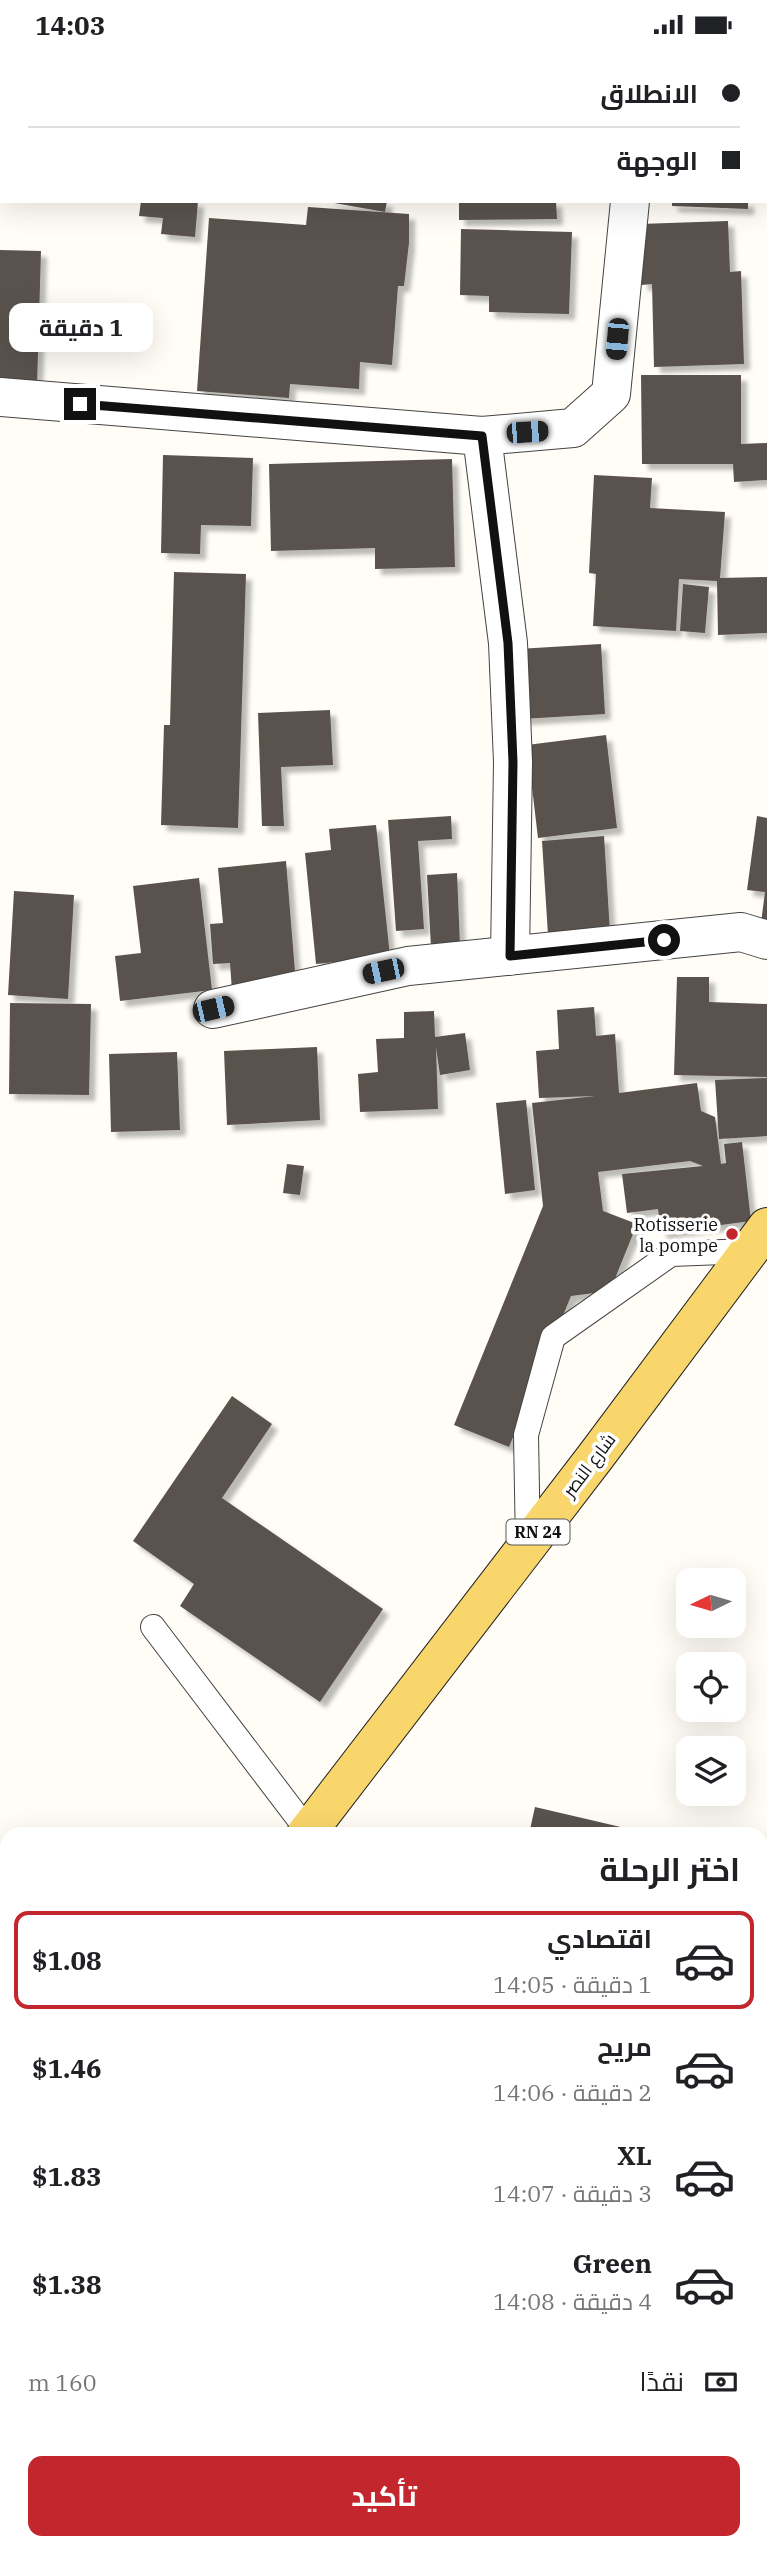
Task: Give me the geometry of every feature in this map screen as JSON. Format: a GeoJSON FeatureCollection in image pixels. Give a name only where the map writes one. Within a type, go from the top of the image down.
{"type":"FeatureCollection","features":[{"type":"Feature","properties":{"kind":"main road","name":"شارع النصر"},"geometry":{"type":"LineString","coordinates":[[312,1827],[528,1546],[758,1239]]}},
{"type":"Feature","properties":{"kind":"street"},"geometry":{"type":"LineString","coordinates":[[0,397],[482,436],[573,428],[611,394],[631,203]]}},
{"type":"Feature","properties":{"kind":"street"},"geometry":{"type":"LineString","coordinates":[[482,436],[508,643],[513,762],[510,956]]}},
{"type":"Feature","properties":{"kind":"street"},"geometry":{"type":"LineString","coordinates":[[213,1009],[408,966],[741,932],[767,940]]}},
{"type":"Feature","properties":{"kind":"lane"},"geometry":{"type":"LineString","coordinates":[[528,1546],[526,1435],[553,1337],[671,1254],[758,1239]]}},
{"type":"Feature","properties":{"kind":"lane"},"geometry":{"type":"LineString","coordinates":[[153,1627],[303,1827]]}},
{"type":"Feature","properties":{"kind":"building"},"geometry":{"type":"Polygon","coordinates":[[[141,203],[198,203],[195,237],[161,234],[163,218],[139,216],[141,203]]]}},
{"type":"Feature","properties":{"kind":"building"},"geometry":{"type":"Polygon","coordinates":[[[334,203],[387,203],[385,212],[334,203]]]}},
{"type":"Feature","properties":{"kind":"building"},"geometry":{"type":"Polygon","coordinates":[[[459,203],[556,203],[557,219],[459,220],[459,203]]]}},
{"type":"Feature","properties":{"kind":"building"},"geometry":{"type":"Polygon","coordinates":[[[672,203],[748,203],[748,209],[672,206],[672,203]]]}},
{"type":"Feature","properties":{"kind":"building"},"geometry":{"type":"Polygon","coordinates":[[[308,207],[409,214],[409,243],[404,286],[398,286],[392,365],[360,362],[359,389],[290,384],[289,398],[197,391],[209,218],[306,225],[308,207]]]}},
{"type":"Feature","properties":{"kind":"building"},"geometry":{"type":"Polygon","coordinates":[[[728,221],[730,272],[741,271],[744,364],[654,367],[652,284],[642,285],[640,224],[728,221]]]}},
{"type":"Feature","properties":{"kind":"building"},"geometry":{"type":"Polygon","coordinates":[[[461,229],[572,232],[569,314],[489,312],[489,296],[460,295],[461,229]]]}},
{"type":"Feature","properties":{"kind":"building"},"geometry":{"type":"Polygon","coordinates":[[[0,250],[41,251],[37,386],[0,385],[0,250]]]}},
{"type":"Feature","properties":{"kind":"building"},"geometry":{"type":"Polygon","coordinates":[[[641,375],[741,375],[741,444],[767,443],[767,480],[734,482],[733,464],[642,464],[641,375]]]}},
{"type":"Feature","properties":{"kind":"building"},"geometry":{"type":"Polygon","coordinates":[[[163,455],[253,458],[251,526],[201,525],[200,554],[161,553],[163,455]]]}},
{"type":"Feature","properties":{"kind":"building"},"geometry":{"type":"Polygon","coordinates":[[[452,459],[455,567],[375,569],[375,548],[271,551],[269,464],[452,459]]]}},
{"type":"Feature","properties":{"kind":"building"},"geometry":{"type":"Polygon","coordinates":[[[594,475],[652,478],[650,508],[725,512],[720,578],[767,577],[767,633],[718,635],[717,581],[679,579],[676,631],[593,626],[596,574],[589,573],[594,475]]]}},
{"type":"Feature","properties":{"kind":"building"},"geometry":{"type":"Polygon","coordinates":[[[174,572],[246,574],[238,828],[161,825],[164,725],[170,725],[174,572]]]}},
{"type":"Feature","properties":{"kind":"building"},"geometry":{"type":"Polygon","coordinates":[[[683,584],[709,587],[705,633],[680,631],[683,584]]]}},
{"type":"Feature","properties":{"kind":"building"},"geometry":{"type":"Polygon","coordinates":[[[601,644],[605,714],[522,719],[518,649],[601,644]]]}},
{"type":"Feature","properties":{"kind":"building"},"geometry":{"type":"Polygon","coordinates":[[[330,710],[333,765],[281,767],[284,826],[262,826],[258,713],[330,710]]]}},
{"type":"Feature","properties":{"kind":"building"},"geometry":{"type":"Polygon","coordinates":[[[606,735],[617,828],[538,838],[527,745],[606,735]]]}},
{"type":"Feature","properties":{"kind":"building"},"geometry":{"type":"Polygon","coordinates":[[[451,816],[452,839],[418,841],[424,929],[396,931],[388,820],[451,816]]]}},
{"type":"Feature","properties":{"kind":"building"},"geometry":{"type":"Polygon","coordinates":[[[757,816],[767,818],[767,923],[761,923],[765,892],[747,890],[757,816]]]}},
{"type":"Feature","properties":{"kind":"building"},"geometry":{"type":"Polygon","coordinates":[[[376,825],[390,956],[316,964],[305,853],[331,850],[329,829],[376,825]]]}},
{"type":"Feature","properties":{"kind":"building"},"geometry":{"type":"Polygon","coordinates":[[[604,836],[610,932],[548,935],[542,841],[604,836]]]}},
{"type":"Feature","properties":{"kind":"building"},"geometry":{"type":"Polygon","coordinates":[[[286,861],[296,984],[232,991],[230,963],[213,964],[210,924],[223,923],[218,868],[286,861]]]}},
{"type":"Feature","properties":{"kind":"building"},"geometry":{"type":"Polygon","coordinates":[[[457,873],[460,946],[431,947],[427,875],[457,873]]]}},
{"type":"Feature","properties":{"kind":"building"},"geometry":{"type":"Polygon","coordinates":[[[199,878],[212,990],[120,1001],[115,956],[141,953],[133,886],[199,878]]]}},
{"type":"Feature","properties":{"kind":"building"},"geometry":{"type":"Polygon","coordinates":[[[14,891],[74,895],[68,999],[8,995],[14,891]]]}},
{"type":"Feature","properties":{"kind":"building"},"geometry":{"type":"Polygon","coordinates":[[[677,977],[709,977],[709,1002],[767,1004],[767,1077],[674,1075],[677,977]]]}},
{"type":"Feature","properties":{"kind":"building"},"geometry":{"type":"Polygon","coordinates":[[[10,1003],[91,1004],[89,1095],[9,1094],[10,1003]]]}},
{"type":"Feature","properties":{"kind":"building"},"geometry":{"type":"Polygon","coordinates":[[[594,1007],[596,1036],[615,1034],[619,1093],[697,1083],[701,1111],[715,1117],[721,1164],[726,1163],[724,1144],[742,1142],[751,1221],[661,1233],[658,1209],[627,1213],[622,1174],[703,1166],[690,1161],[598,1172],[603,1211],[637,1224],[610,1291],[571,1296],[509,1447],[454,1425],[543,1206],[532,1103],[595,1096],[539,1098],[536,1051],[559,1049],[557,1010],[594,1007]]]}},
{"type":"Feature","properties":{"kind":"building"},"geometry":{"type":"Polygon","coordinates":[[[434,1011],[435,1037],[465,1033],[470,1070],[440,1075],[436,1047],[438,1109],[360,1112],[358,1074],[378,1072],[376,1039],[404,1038],[404,1012],[434,1011]]]}},
{"type":"Feature","properties":{"kind":"building"},"geometry":{"type":"Polygon","coordinates":[[[317,1047],[320,1120],[227,1125],[224,1051],[317,1047]]]}},
{"type":"Feature","properties":{"kind":"building"},"geometry":{"type":"Polygon","coordinates":[[[177,1052],[180,1130],[111,1132],[109,1054],[177,1052]]]}},
{"type":"Feature","properties":{"kind":"building"},"geometry":{"type":"Polygon","coordinates":[[[767,1078],[767,1136],[719,1139],[715,1080],[767,1078]]]}},
{"type":"Feature","properties":{"kind":"building"},"geometry":{"type":"Polygon","coordinates":[[[526,1100],[535,1190],[505,1194],[496,1103],[526,1100]]]}},
{"type":"Feature","properties":{"kind":"building"},"geometry":{"type":"Polygon","coordinates":[[[287,1164],[304,1166],[300,1195],[283,1193],[287,1164]]]}},
{"type":"Feature","properties":{"kind":"building"},"geometry":{"type":"Polygon","coordinates":[[[232,1396],[272,1424],[222,1498],[383,1609],[320,1702],[180,1606],[194,1584],[133,1541],[232,1396]]]}},
{"type":"Feature","properties":{"kind":"building"},"geometry":{"type":"Polygon","coordinates":[[[535,1807],[621,1827],[531,1827],[535,1807]]]}},
{"type":"Feature","properties":{"kind":"place","name":"Rotisserie la pompe"},"geometry":{"type":"Point","coordinates":[732,1234]}},
{"type":"Feature","properties":{"kind":"route"},"geometry":{"type":"LineString","coordinates":[[80,404],[482,436],[508,643],[513,762],[510,956],[664,940]]}}]}
